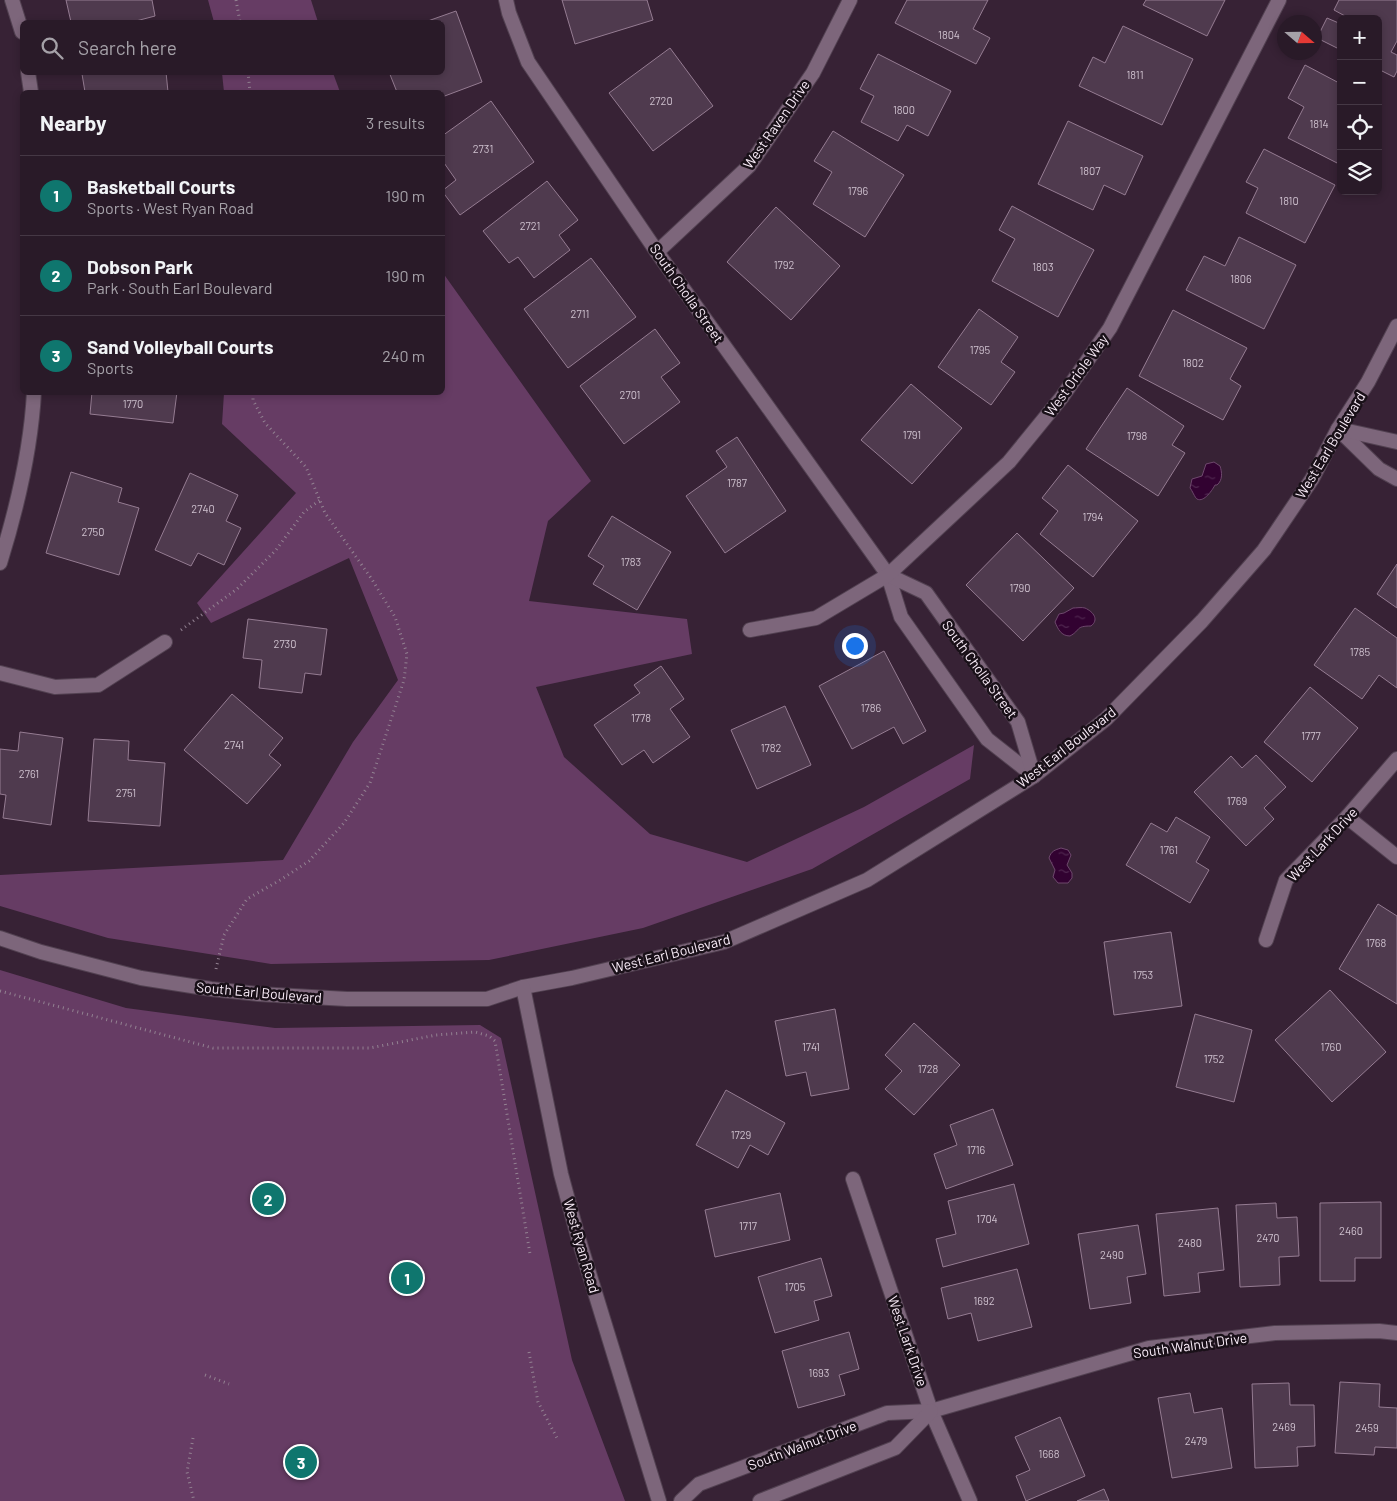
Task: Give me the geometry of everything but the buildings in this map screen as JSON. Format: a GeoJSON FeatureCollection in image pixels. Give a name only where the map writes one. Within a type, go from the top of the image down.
{"type":"FeatureCollection","features":[{"type":"Feature","properties":{"kind":"street"},"geometry":{"type":"LineString","coordinates":[[12,0],[20,26]]}},
{"type":"Feature","properties":{"kind":"street","name":"South Cholla Street"},"geometry":{"type":"LineString","coordinates":[[506,0],[509,13],[528,62],[657,252],[888,575],[900,617],[987,739],[1034,776]]}},
{"type":"Feature","properties":{"kind":"street","name":"West Raven Drive"},"geometry":{"type":"LineString","coordinates":[[657,252],[749,166],[812,73],[850,0]]}},
{"type":"Feature","properties":{"kind":"street","name":"West Oriole Way"},"geometry":{"type":"LineString","coordinates":[[750,630],[816,618],[888,575],[1009,462],[1062,397],[1110,328],[1279,0]]}},
{"type":"Feature","properties":{"kind":"street"},"geometry":{"type":"LineString","coordinates":[[28,75],[31,90]]}},
{"type":"Feature","properties":{"kind":"street","name":"West Earl Boulevard"},"geometry":{"type":"LineString","coordinates":[[523,987],[572,978],[724,942],[867,880],[1034,776],[1106,719],[1202,621],[1264,550],[1312,479],[1338,429],[1368,382],[1397,326]]}},
{"type":"Feature","properties":{"kind":"street"},"geometry":{"type":"LineString","coordinates":[[0,563],[21,485],[32,424],[34,395]]}},
{"type":"Feature","properties":{"kind":"street"},"geometry":{"type":"LineString","coordinates":[[1338,429],[1397,442]]}},
{"type":"Feature","properties":{"kind":"street"},"geometry":{"type":"LineString","coordinates":[[1338,429],[1379,469],[1397,479]]}},
{"type":"Feature","properties":{"kind":"street","name":"South Cholla Street"},"geometry":{"type":"LineString","coordinates":[[888,575],[926,593],[1018,722],[1034,776]]}},
{"type":"Feature","properties":{"kind":"street"},"geometry":{"type":"LineString","coordinates":[[0,673],[56,687],[98,685],[165,642]]}},
{"type":"Feature","properties":{"kind":"street","name":"West Lark Drive"},"geometry":{"type":"LineString","coordinates":[[1266,940],[1286,880],[1347,817],[1397,759]]}},
{"type":"Feature","properties":{"kind":"street"},"geometry":{"type":"LineString","coordinates":[[1347,817],[1397,857]]}},
{"type":"Feature","properties":{"kind":"street","name":"South Earl Boulevard"},"geometry":{"type":"LineString","coordinates":[[0,938],[40,952],[141,978],[258,994],[347,999],[487,999],[523,987]]}},
{"type":"Feature","properties":{"kind":"street","name":"West Ryan Road"},"geometry":{"type":"LineString","coordinates":[[523,987],[561,1174],[578,1237],[659,1501]]}},
{"type":"Feature","properties":{"kind":"street","name":"West Lark Drive"},"geometry":{"type":"LineString","coordinates":[[853,1179],[931,1411],[970,1501]]}},
{"type":"Feature","properties":{"kind":"street","name":"South Walnut Drive"},"geometry":{"type":"LineString","coordinates":[[681,1501],[699,1484],[887,1412],[931,1411],[1148,1348],[1274,1333],[1397,1332]]}},
{"type":"Feature","properties":{"kind":"street","name":"South Walnut Drive"},"geometry":{"type":"LineString","coordinates":[[760,1501],[895,1448],[931,1411]]}},
{"type":"Feature","properties":{"kind":"path"},"geometry":{"type":"LineString","coordinates":[[236,0],[240,20]]}},
{"type":"Feature","properties":{"kind":"path"},"geometry":{"type":"LineString","coordinates":[[248,75],[250,90]]}},
{"type":"Feature","properties":{"kind":"path"},"geometry":{"type":"LineString","coordinates":[[212,989],[224,935],[248,899],[309,861],[344,823],[370,783],[404,680],[407,654],[395,617],[371,578],[325,513],[306,467],[265,423],[253,400],[253,395]]}},
{"type":"Feature","properties":{"kind":"path"},"geometry":{"type":"LineString","coordinates":[[165,642],[237,589],[276,550],[304,512],[320,500]]}},
{"type":"Feature","properties":{"kind":"path"},"geometry":{"type":"LineString","coordinates":[[0,991],[213,1048],[370,1048],[436,1035],[475,1032],[489,1036],[495,1041],[530,1254]]}},
{"type":"Feature","properties":{"kind":"path"},"geometry":{"type":"LineString","coordinates":[[529,1352],[538,1402],[558,1440]]}},
{"type":"Feature","properties":{"kind":"path"},"geometry":{"type":"LineString","coordinates":[[205,1375],[229,1384]]}},
{"type":"Feature","properties":{"kind":"path"},"geometry":{"type":"LineString","coordinates":[[193,1438],[187,1472],[194,1501]]}},
{"type":"Feature","properties":{"kind":"shaded area"},"geometry":{"type":"Polygon","coordinates":[[[208,0],[311,0],[317,20],[213,20],[208,0]]]}},
{"type":"Feature","properties":{"kind":"shaded area"},"geometry":{"type":"Polygon","coordinates":[[[222,75],[334,75],[339,90],[224,90],[222,75]]]}},
{"type":"Feature","properties":{"kind":"shaded area"},"geometry":{"type":"Polygon","coordinates":[[[445,276],[591,481],[548,521],[529,601],[687,619],[692,654],[536,687],[564,757],[650,834],[747,862],[864,807],[974,745],[970,779],[812,869],[643,928],[489,960],[271,964],[108,938],[0,906],[0,875],[283,860],[353,742],[398,680],[349,558],[211,623],[197,603],[296,493],[222,424],[224,395],[445,395],[445,276]]]}},
{"type":"Feature","properties":{"kind":"shaded area"},"geometry":{"type":"Polygon","coordinates":[[[0,970],[126,1008],[275,1028],[480,1025],[501,1038],[572,1360],[625,1501],[0,1501],[0,970]]]}},
{"type":"Feature","properties":{"kind":"water"},"geometry":{"type":"Polygon","coordinates":[[[1214,462],[1220,466],[1222,473],[1220,481],[1205,497],[1200,500],[1197,499],[1190,488],[1192,479],[1202,476],[1206,464],[1214,462]]]}},
{"type":"Feature","properties":{"kind":"water"},"geometry":{"type":"Polygon","coordinates":[[[1073,608],[1088,610],[1093,614],[1095,621],[1091,626],[1080,628],[1070,636],[1067,636],[1060,632],[1055,622],[1059,614],[1073,608]]]}},
{"type":"Feature","properties":{"kind":"water"},"geometry":{"type":"Polygon","coordinates":[[[1061,848],[1068,850],[1071,855],[1067,865],[1072,873],[1072,878],[1068,883],[1058,883],[1053,877],[1055,870],[1049,858],[1052,852],[1061,848]]]}},
{"type":"Feature","properties":{"kind":"place","name":"Dobson Park"},"geometry":{"type":"Point","coordinates":[268,1199]}},
{"type":"Feature","properties":{"kind":"place","name":"Basketball Courts"},"geometry":{"type":"Point","coordinates":[407,1278]}},
{"type":"Feature","properties":{"kind":"place","name":"Sand Volleyball Courts"},"geometry":{"type":"Point","coordinates":[301,1462]}}]}
